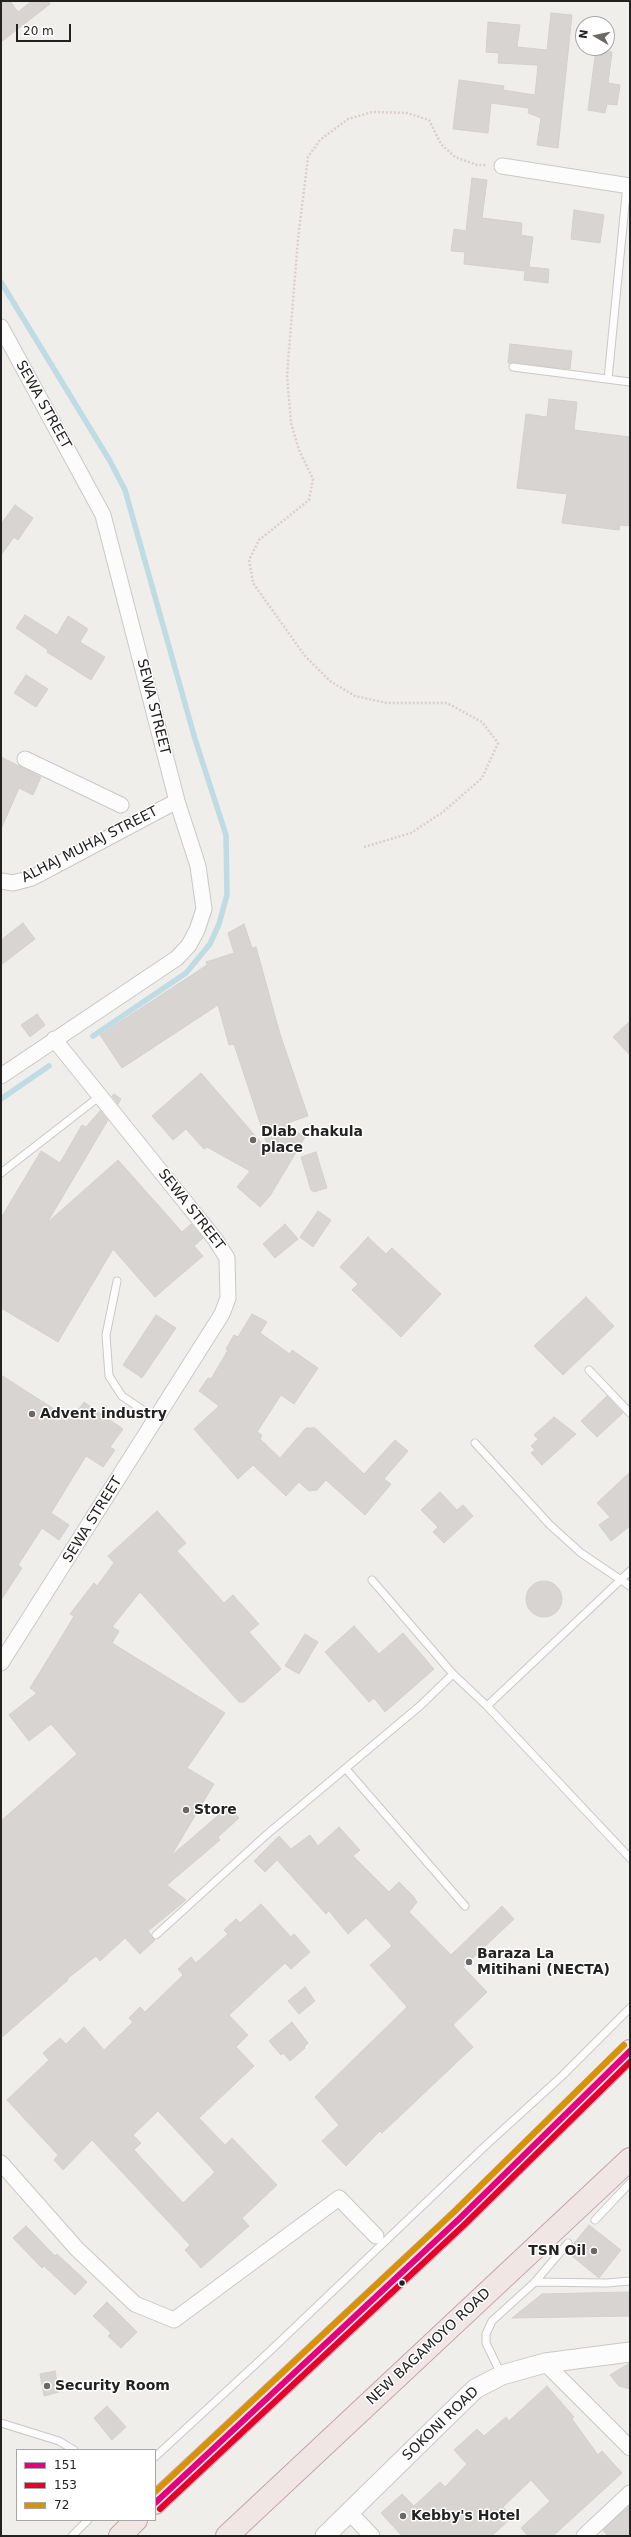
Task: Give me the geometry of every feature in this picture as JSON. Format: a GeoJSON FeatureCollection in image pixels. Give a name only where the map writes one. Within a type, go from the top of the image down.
{"type":"FeatureCollection","features":[{"type":"Feature","properties":{"kind":"highway"},"geometry":{"type":"LineString","coordinates":[[156,2502],[459,2219],[630,2051]]}},
{"type":"Feature","properties":{"kind":"highway","name":"NEW BAGAMOYO ROAD"},"geometry":{"type":"LineString","coordinates":[[227,2536],[630,2159]]}},
{"type":"Feature","properties":{"kind":"highway"},"geometry":{"type":"LineString","coordinates":[[120,2536],[135,2521]]}},
{"type":"Feature","properties":{"kind":"street"},"geometry":{"type":"LineString","coordinates":[[502,166],[628,186]]}},
{"type":"Feature","properties":{"kind":"street","name":"SEWA STREET"},"geometry":{"type":"LineString","coordinates":[[1,328],[103,515],[177,801],[198,866],[204,909],[197,930],[189,945],[177,958],[54,1039],[1,1076]]}},
{"type":"Feature","properties":{"kind":"street"},"geometry":{"type":"LineString","coordinates":[[25,759],[121,805]]}},
{"type":"Feature","properties":{"kind":"street","name":"ALHAJ MUHAJ STREET"},"geometry":{"type":"LineString","coordinates":[[1,881],[13,883],[32,878],[177,801]]}},
{"type":"Feature","properties":{"kind":"street","name":"SEWA STREET"},"geometry":{"type":"LineString","coordinates":[[2,1660],[222,1314],[228,1298],[227,1258],[215,1239],[54,1039]]}},
{"type":"Feature","properties":{"kind":"street"},"geometry":{"type":"LineString","coordinates":[[1,2163],[77,2249],[135,2304],[174,2320],[339,2198],[376,2236]]}},
{"type":"Feature","properties":{"kind":"street","name":"SOKONI ROAD"},"geometry":{"type":"LineString","coordinates":[[325,2536],[475,2389],[502,2375],[546,2363],[630,2352]]}},
{"type":"Feature","properties":{"kind":"street"},"geometry":{"type":"LineString","coordinates":[[546,2363],[630,2448]]}},
{"type":"Feature","properties":{"kind":"street"},"geometry":{"type":"LineString","coordinates":[[584,2536],[630,2493]]}},
{"type":"Feature","properties":{"kind":"street"},"geometry":{"type":"LineString","coordinates":[[350,2513],[372,2536]]}},
{"type":"Feature","properties":{"kind":"lane"},"geometry":{"type":"LineString","coordinates":[[608,379],[628,186]]}},
{"type":"Feature","properties":{"kind":"lane"},"geometry":{"type":"LineString","coordinates":[[513,367],[630,382]]}},
{"type":"Feature","properties":{"kind":"lane"},"geometry":{"type":"LineString","coordinates":[[1,1173],[100,1096]]}},
{"type":"Feature","properties":{"kind":"lane"},"geometry":{"type":"LineString","coordinates":[[117,1281],[106,1336],[109,1376],[122,1396],[156,1419]]}},
{"type":"Feature","properties":{"kind":"lane"},"geometry":{"type":"LineString","coordinates":[[589,1370],[630,1413]]}},
{"type":"Feature","properties":{"kind":"lane"},"geometry":{"type":"LineString","coordinates":[[475,1443],[550,1525],[581,1553],[630,1586]]}},
{"type":"Feature","properties":{"kind":"lane"},"geometry":{"type":"LineString","coordinates":[[487,1706],[630,1571]]}},
{"type":"Feature","properties":{"kind":"lane"},"geometry":{"type":"LineString","coordinates":[[372,1580],[453,1674],[487,1706],[630,1858]]}},
{"type":"Feature","properties":{"kind":"lane"},"geometry":{"type":"LineString","coordinates":[[156,1935],[265,1836],[421,1705],[453,1674]]}},
{"type":"Feature","properties":{"kind":"lane"},"geometry":{"type":"LineString","coordinates":[[346,1769],[465,1906]]}},
{"type":"Feature","properties":{"kind":"lane"},"geometry":{"type":"LineString","coordinates":[[156,2456],[270,2351],[472,2158],[562,2076],[630,2008]]}},
{"type":"Feature","properties":{"kind":"lane"},"geometry":{"type":"LineString","coordinates":[[595,2220],[630,2183]]}},
{"type":"Feature","properties":{"kind":"lane"},"geometry":{"type":"LineString","coordinates":[[502,2375],[486,2343],[486,2334],[492,2320],[536,2282],[568,2243]]}},
{"type":"Feature","properties":{"kind":"lane"},"geometry":{"type":"LineString","coordinates":[[536,2282],[607,2283],[630,2281]]}},
{"type":"Feature","properties":{"kind":"lane"},"geometry":{"type":"LineString","coordinates":[[1,2423],[59,2441],[72,2449]]}},
{"type":"Feature","properties":{"kind":"lane"},"geometry":{"type":"LineString","coordinates":[[72,2536],[87,2521]]}},
{"type":"Feature","properties":{"kind":"path"},"geometry":{"type":"LineString","coordinates":[[364,847],[411,833],[443,812],[482,778],[498,743],[482,722],[447,703],[387,703],[355,696],[330,680],[306,656],[253,583],[250,560],[260,540],[309,500],[313,479],[299,450],[291,423],[287,375],[297,246],[308,157],[320,140],[348,119],[372,112],[407,113],[429,120],[441,144],[455,157],[477,165],[502,166]]}},
{"type":"Feature","properties":{"kind":"building"},"geometry":{"type":"Polygon","coordinates":[[[1,1],[10,1],[18,12],[32,1],[48,1],[50,4],[1,42],[1,1]]]}},
{"type":"Feature","properties":{"kind":"building"},"geometry":{"type":"Polygon","coordinates":[[[551,13],[572,15],[558,148],[537,145],[541,118],[528,113],[529,108],[491,103],[488,133],[453,129],[459,80],[504,86],[503,90],[535,95],[538,65],[498,63],[499,53],[486,52],[488,22],[520,25],[517,47],[547,50],[551,13]]]}},
{"type":"Feature","properties":{"kind":"building"},"geometry":{"type":"Polygon","coordinates":[[[595,56],[611,56],[608,83],[620,85],[617,105],[607,104],[605,113],[588,110],[595,56]]]}},
{"type":"Feature","properties":{"kind":"building"},"geometry":{"type":"Polygon","coordinates":[[[472,178],[487,180],[482,218],[522,223],[521,235],[533,237],[529,267],[549,269],[548,283],[524,280],[525,271],[464,264],[465,252],[451,251],[454,229],[466,231],[472,178]]]}},
{"type":"Feature","properties":{"kind":"building"},"geometry":{"type":"Polygon","coordinates":[[[574,210],[604,215],[600,243],[571,239],[574,210]]]}},
{"type":"Feature","properties":{"kind":"building"},"geometry":{"type":"Polygon","coordinates":[[[510,344],[572,351],[570,369],[508,363],[510,344]]]}},
{"type":"Feature","properties":{"kind":"building"},"geometry":{"type":"Polygon","coordinates":[[[549,399],[577,402],[574,430],[630,437],[630,526],[620,525],[619,530],[562,523],[567,494],[517,488],[526,414],[547,417],[549,399]]]}},
{"type":"Feature","properties":{"kind":"building"},"geometry":{"type":"Polygon","coordinates":[[[15,505],[33,518],[18,540],[14,537],[1,555],[1,524],[15,505]]]}},
{"type":"Feature","properties":{"kind":"building"},"geometry":{"type":"Polygon","coordinates":[[[25,615],[57,635],[68,616],[88,629],[80,642],[105,657],[91,680],[47,652],[48,650],[16,628],[25,615]]]}},
{"type":"Feature","properties":{"kind":"building"},"geometry":{"type":"Polygon","coordinates":[[[26,675],[48,689],[36,707],[14,693],[26,675]]]}},
{"type":"Feature","properties":{"kind":"building"},"geometry":{"type":"Polygon","coordinates":[[[1,757],[41,777],[33,795],[19,788],[1,829],[1,757]]]}},
{"type":"Feature","properties":{"kind":"building"},"geometry":{"type":"Polygon","coordinates":[[[23,923],[35,939],[1,965],[1,940],[23,923]]]}},
{"type":"Feature","properties":{"kind":"building"},"geometry":{"type":"Polygon","coordinates":[[[244,924],[252,948],[256,947],[280,1034],[308,1116],[284,1124],[305,1137],[270,1196],[260,1207],[237,1187],[250,1171],[207,1147],[204,1149],[186,1129],[173,1140],[152,1116],[201,1073],[270,1153],[234,1044],[229,1045],[218,1005],[122,1068],[100,1035],[207,965],[206,962],[234,953],[228,933],[244,924]]]}},
{"type":"Feature","properties":{"kind":"building"},"geometry":{"type":"Polygon","coordinates":[[[37,1014],[45,1025],[30,1037],[21,1025],[37,1014]]]}},
{"type":"Feature","properties":{"kind":"building"},"geometry":{"type":"Polygon","coordinates":[[[630,1021],[630,1055],[613,1037],[630,1021]]]}},
{"type":"Feature","properties":{"kind":"building"},"geometry":{"type":"Polygon","coordinates":[[[114,1094],[121,1099],[118,1104],[112,1096],[114,1094]]]}},
{"type":"Feature","properties":{"kind":"building"},"geometry":{"type":"Polygon","coordinates":[[[100,1111],[108,1120],[47,1223],[118,1160],[182,1232],[191,1224],[203,1238],[194,1246],[203,1256],[155,1297],[113,1249],[58,1342],[1,1308],[1,1218],[41,1151],[60,1163],[82,1125],[86,1127],[100,1111]]]}},
{"type":"Feature","properties":{"kind":"building"},"geometry":{"type":"Polygon","coordinates":[[[316,1152],[327,1188],[314,1192],[311,1190],[301,1157],[316,1152]]]}},
{"type":"Feature","properties":{"kind":"building"},"geometry":{"type":"Polygon","coordinates":[[[318,1211],[331,1220],[313,1247],[300,1237],[318,1211]]]}},
{"type":"Feature","properties":{"kind":"building"},"geometry":{"type":"Polygon","coordinates":[[[285,1224],[298,1239],[275,1258],[263,1244],[285,1224]]]}},
{"type":"Feature","properties":{"kind":"building"},"geometry":{"type":"Polygon","coordinates":[[[368,1237],[386,1254],[392,1248],[441,1294],[401,1337],[352,1290],[358,1284],[340,1267],[368,1237]]]}},
{"type":"Feature","properties":{"kind":"building"},"geometry":{"type":"Polygon","coordinates":[[[586,1297],[614,1326],[563,1375],[534,1346],[586,1297]]]}},
{"type":"Feature","properties":{"kind":"building"},"geometry":{"type":"Polygon","coordinates":[[[252,1314],[267,1322],[260,1333],[290,1354],[292,1350],[318,1368],[294,1404],[281,1395],[257,1432],[262,1435],[260,1439],[280,1458],[306,1428],[315,1428],[364,1474],[395,1440],[408,1451],[384,1479],[391,1484],[365,1515],[326,1480],[317,1490],[309,1491],[299,1482],[286,1496],[253,1465],[238,1479],[194,1429],[219,1406],[199,1391],[208,1378],[211,1379],[228,1350],[226,1349],[234,1335],[238,1337],[252,1314]]]}},
{"type":"Feature","properties":{"kind":"building"},"geometry":{"type":"Polygon","coordinates":[[[156,1315],[176,1328],[142,1378],[123,1365],[156,1315]]]}},
{"type":"Feature","properties":{"kind":"building"},"geometry":{"type":"Polygon","coordinates":[[[1,1375],[71,1420],[84,1402],[123,1429],[110,1447],[115,1450],[103,1467],[86,1456],[51,1513],[69,1525],[59,1540],[42,1528],[18,1565],[22,1568],[1,1600],[1,1375]]]}},
{"type":"Feature","properties":{"kind":"building"},"geometry":{"type":"Polygon","coordinates":[[[607,1396],[623,1413],[597,1437],[581,1421],[607,1396]]]}},
{"type":"Feature","properties":{"kind":"building"},"geometry":{"type":"Polygon","coordinates":[[[554,1417],[576,1434],[542,1465],[531,1453],[535,1450],[531,1446],[538,1439],[534,1435],[554,1417]]]}},
{"type":"Feature","properties":{"kind":"building"},"geometry":{"type":"Polygon","coordinates":[[[630,1472],[630,1526],[611,1541],[599,1525],[610,1517],[597,1503],[630,1472]]]}},
{"type":"Feature","properties":{"kind":"building"},"geometry":{"type":"Polygon","coordinates":[[[440,1492],[457,1510],[463,1505],[473,1516],[444,1543],[433,1532],[438,1527],[421,1510],[440,1492]]]}},
{"type":"Feature","properties":{"kind":"building"},"geometry":{"type":"Polygon","coordinates":[[[157,1511],[186,1543],[177,1551],[224,1603],[233,1595],[259,1624],[249,1632],[281,1669],[244,1702],[239,1702],[140,1592],[112,1627],[119,1631],[112,1643],[225,1713],[187,1768],[214,1784],[171,1856],[228,1807],[239,1818],[218,1837],[220,1840],[167,1885],[186,1900],[148,1931],[155,1940],[140,1954],[125,1938],[100,1961],[96,1956],[67,1979],[68,1980],[1,2038],[1,1821],[77,1754],[51,1724],[29,1741],[9,1715],[37,1693],[30,1688],[74,1616],[70,1614],[94,1583],[97,1586],[114,1563],[108,1556],[157,1511]]]}},
{"type":"Feature","properties":{"kind":"building"},"geometry":{"type":"Polygon","coordinates":[[[548,1581],[557,1586],[561,1592],[561,1606],[557,1612],[548,1617],[540,1617],[531,1612],[527,1606],[526,1595],[531,1586],[537,1582],[548,1581]]]}},
{"type":"Feature","properties":{"kind":"building"},"geometry":{"type":"Polygon","coordinates":[[[354,1626],[379,1654],[403,1633],[434,1669],[385,1712],[374,1698],[369,1702],[325,1652],[354,1626]]]}},
{"type":"Feature","properties":{"kind":"building"},"geometry":{"type":"Polygon","coordinates":[[[305,1634],[318,1642],[299,1674],[285,1666],[305,1634]]]}},
{"type":"Feature","properties":{"kind":"building"},"geometry":{"type":"Polygon","coordinates":[[[339,1827],[360,1850],[353,1856],[389,1892],[399,1882],[413,1896],[417,1902],[409,1912],[451,1955],[502,1906],[514,1919],[463,1967],[487,1992],[453,2025],[473,2047],[382,2133],[380,2131],[346,2166],[322,2141],[339,2125],[315,2097],[407,2007],[370,1965],[392,1946],[366,1918],[348,1934],[329,1911],[326,1914],[277,1860],[265,1872],[254,1861],[279,1836],[291,1849],[310,1835],[318,1846],[339,1827]]]}},
{"type":"Feature","properties":{"kind":"building"},"geometry":{"type":"Polygon","coordinates":[[[261,1904],[291,1937],[294,1934],[310,1952],[291,1969],[285,1963],[229,2015],[248,2035],[236,2047],[254,2066],[199,2118],[225,2145],[232,2138],[277,2185],[242,2218],[249,2226],[201,2268],[185,2250],[190,2245],[92,2140],[63,2170],[54,2160],[58,2155],[7,2100],[49,2060],[43,2053],[60,2038],[66,2044],[84,2027],[104,2050],[133,2022],[129,2018],[140,2007],[145,2012],[183,1975],[178,1969],[191,1957],[196,1963],[228,1934],[224,1930],[236,1919],[240,1923],[261,1904]],[[158,2111],[133,2135],[141,2143],[134,2150],[183,2203],[215,2172],[158,2111]]]}},
{"type":"Feature","properties":{"kind":"building"},"geometry":{"type":"Polygon","coordinates":[[[305,1987],[315,2001],[299,2014],[288,2001],[305,1987]]]}},
{"type":"Feature","properties":{"kind":"building"},"geometry":{"type":"Polygon","coordinates":[[[292,2022],[308,2043],[304,2047],[305,2048],[290,2061],[283,2053],[281,2055],[269,2041],[292,2022]]]}},
{"type":"Feature","properties":{"kind":"building","name":"TSN Oil"},"geometry":{"type":"Polygon","coordinates":[[[589,2225],[621,2250],[599,2278],[567,2252],[589,2225]]]}},
{"type":"Feature","properties":{"kind":"building"},"geometry":{"type":"Polygon","coordinates":[[[26,2226],[55,2256],[57,2254],[87,2282],[75,2295],[44,2266],[42,2268],[13,2238],[26,2226]]]}},
{"type":"Feature","properties":{"kind":"building"},"geometry":{"type":"Polygon","coordinates":[[[630,2292],[630,2316],[512,2318],[542,2294],[630,2292]]]}},
{"type":"Feature","properties":{"kind":"building"},"geometry":{"type":"Polygon","coordinates":[[[107,2302],[137,2332],[121,2348],[108,2336],[111,2333],[93,2316],[107,2302]]]}},
{"type":"Feature","properties":{"kind":"building"},"geometry":{"type":"Polygon","coordinates":[[[630,2363],[630,2389],[619,2386],[610,2375],[630,2363]]]}},
{"type":"Feature","properties":{"kind":"building","name":"Security Room"},"geometry":{"type":"Polygon","coordinates":[[[55,2371],[59,2392],[44,2396],[40,2374],[55,2371]]]}},
{"type":"Feature","properties":{"kind":"building"},"geometry":{"type":"Polygon","coordinates":[[[547,2386],[574,2417],[572,2419],[598,2455],[602,2451],[622,2473],[553,2536],[528,2536],[521,2528],[550,2501],[531,2480],[503,2507],[512,2517],[492,2536],[402,2536],[381,2513],[402,2494],[414,2506],[440,2482],[445,2487],[467,2464],[454,2450],[477,2429],[484,2436],[506,2417],[509,2421],[547,2386]]]}},
{"type":"Feature","properties":{"kind":"building"},"geometry":{"type":"Polygon","coordinates":[[[107,2406],[126,2427],[112,2440],[94,2418],[107,2406]]]}},
{"type":"Feature","properties":{"kind":"building"},"geometry":{"type":"Polygon","coordinates":[[[630,2505],[630,2536],[608,2536],[603,2530],[630,2505]]]}},
{"type":"Feature","properties":{"kind":"waterway"},"geometry":{"type":"LineString","coordinates":[[1,282],[110,461],[125,490],[195,739],[226,835],[227,895],[219,924],[210,944],[186,973],[93,1036]]}},
{"type":"Feature","properties":{"kind":"waterway"},"geometry":{"type":"LineString","coordinates":[[1,1099],[49,1066]]}},
{"type":"Feature","properties":{"kind":"transit line","name":"72"},"geometry":{"type":"LineString","coordinates":[[156,2491],[453,2213],[624,2045]]}},
{"type":"Feature","properties":{"kind":"transit line","name":"151"},"geometry":{"type":"LineString","coordinates":[[156,2502],[459,2219],[630,2051]]}},
{"type":"Feature","properties":{"kind":"transit line","name":"153"},"geometry":{"type":"LineString","coordinates":[[160,2509],[464,2225],[630,2062]]}},
{"type":"Feature","properties":{"kind":"place","name":"Dlab chakula place"},"geometry":{"type":"Point","coordinates":[253,1140]}},
{"type":"Feature","properties":{"kind":"place","name":"Advent industry"},"geometry":{"type":"Point","coordinates":[32,1414]}},
{"type":"Feature","properties":{"kind":"place","name":"Store"},"geometry":{"type":"Point","coordinates":[186,1810]}},
{"type":"Feature","properties":{"kind":"place","name":"Baraza La Mitihani (NECTA)"},"geometry":{"type":"Point","coordinates":[469,1962]}},
{"type":"Feature","properties":{"kind":"place","name":"TSN Oil"},"geometry":{"type":"Point","coordinates":[594,2251]}},
{"type":"Feature","properties":{"kind":"place","name":"Security Room"},"geometry":{"type":"Point","coordinates":[47,2386]}},
{"type":"Feature","properties":{"kind":"place","name":"Kebby's Hotel"},"geometry":{"type":"Point","coordinates":[403,2516]}}]}
